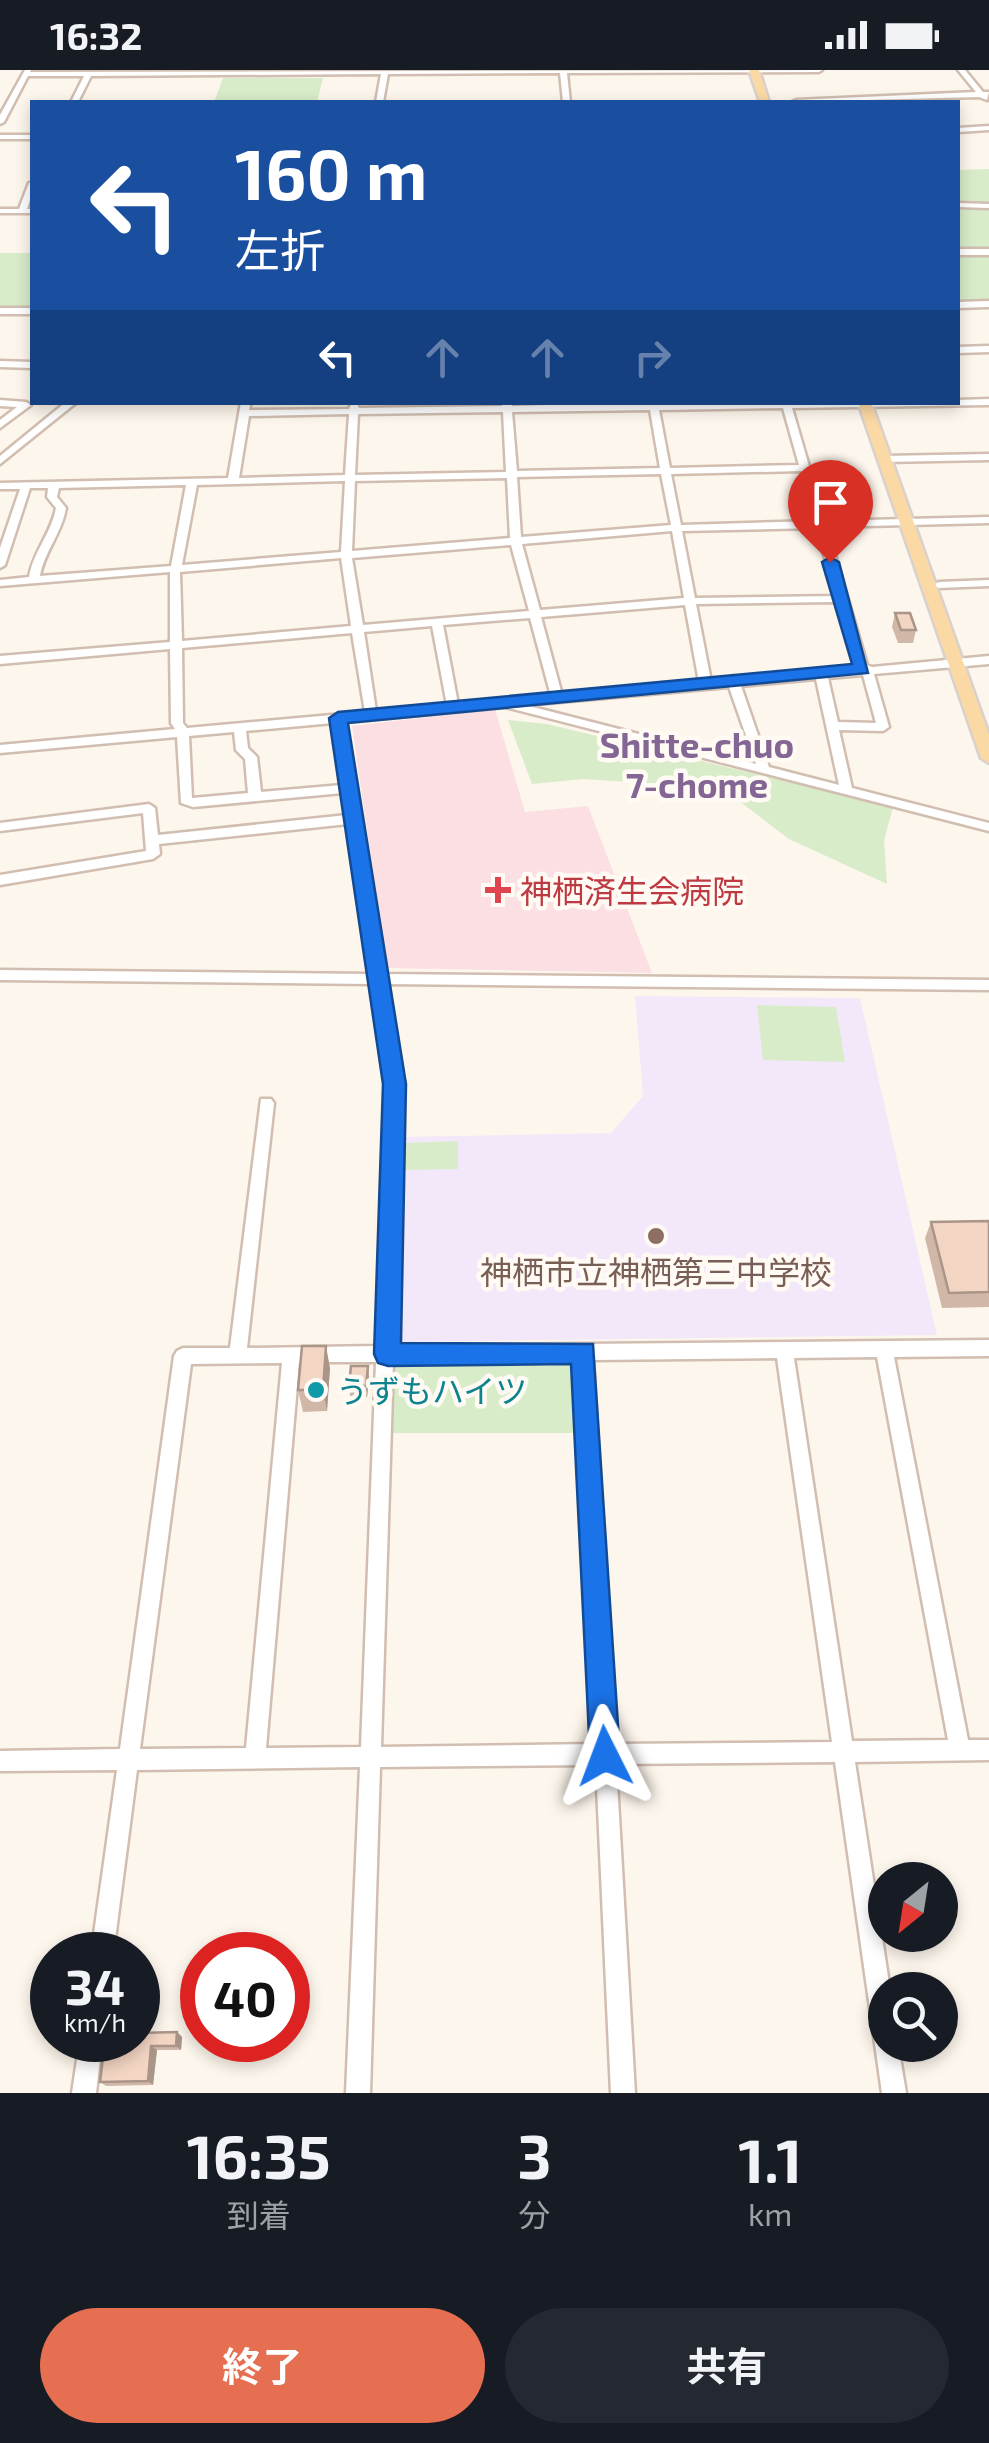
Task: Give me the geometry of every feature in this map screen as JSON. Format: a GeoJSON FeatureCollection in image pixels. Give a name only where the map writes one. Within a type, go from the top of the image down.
{"type":"FeatureCollection","features":[{"type":"Feature","properties":{"kind":"main road"},"geometry":{"type":"LineString","coordinates":[[751,71],[761,100]]}},
{"type":"Feature","properties":{"kind":"main road"},"geometry":{"type":"LineString","coordinates":[[869,405],[961,661],[989,724]]}},
{"type":"Feature","properties":{"kind":"main road"},"geometry":{"type":"LineString","coordinates":[[912,523],[939,584],[987,747]]}},
{"type":"Feature","properties":{"kind":"street"},"geometry":{"type":"LineString","coordinates":[[0,122],[27,72],[819,70]]}},
{"type":"Feature","properties":{"kind":"street"},"geometry":{"type":"LineString","coordinates":[[961,70],[989,103]]}},
{"type":"Feature","properties":{"kind":"street"},"geometry":{"type":"LineString","coordinates":[[76,100],[89,72]]}},
{"type":"Feature","properties":{"kind":"street"},"geometry":{"type":"LineString","coordinates":[[380,100],[384,72]]}},
{"type":"Feature","properties":{"kind":"street"},"geometry":{"type":"LineString","coordinates":[[563,72],[568,100]]}},
{"type":"Feature","properties":{"kind":"street"},"geometry":{"type":"LineString","coordinates":[[850,100],[986,95]]}},
{"type":"Feature","properties":{"kind":"street"},"geometry":{"type":"LineString","coordinates":[[0,98],[13,98]]}},
{"type":"Feature","properties":{"kind":"street"},"geometry":{"type":"LineString","coordinates":[[960,130],[989,128]]}},
{"type":"Feature","properties":{"kind":"street"},"geometry":{"type":"LineString","coordinates":[[0,137],[30,137]]}},
{"type":"Feature","properties":{"kind":"street"},"geometry":{"type":"LineString","coordinates":[[960,205],[989,206]]}},
{"type":"Feature","properties":{"kind":"street"},"geometry":{"type":"LineString","coordinates":[[0,211],[27,211]]}},
{"type":"Feature","properties":{"kind":"street"},"geometry":{"type":"LineString","coordinates":[[960,252],[989,252]]}},
{"type":"Feature","properties":{"kind":"street"},"geometry":{"type":"LineString","coordinates":[[960,305],[989,304]]}},
{"type":"Feature","properties":{"kind":"street"},"geometry":{"type":"LineString","coordinates":[[0,311],[30,310]]}},
{"type":"Feature","properties":{"kind":"street"},"geometry":{"type":"LineString","coordinates":[[960,350],[989,350]]}},
{"type":"Feature","properties":{"kind":"street"},"geometry":{"type":"LineString","coordinates":[[0,364],[30,365]]}},
{"type":"Feature","properties":{"kind":"street"},"geometry":{"type":"LineString","coordinates":[[960,402],[989,402]]}},
{"type":"Feature","properties":{"kind":"street"},"geometry":{"type":"LineString","coordinates":[[0,403],[26,405],[0,425]]}},
{"type":"Feature","properties":{"kind":"street"},"geometry":{"type":"LineString","coordinates":[[0,461],[70,405]]}},
{"type":"Feature","properties":{"kind":"street"},"geometry":{"type":"LineString","coordinates":[[233,480],[246,408],[786,405],[840,599],[883,727],[835,726]]}},
{"type":"Feature","properties":{"kind":"street"},"geometry":{"type":"LineString","coordinates":[[507,406],[516,543],[557,696]]}},
{"type":"Feature","properties":{"kind":"street"},"geometry":{"type":"LineString","coordinates":[[653,406],[705,683]]}},
{"type":"Feature","properties":{"kind":"street"},"geometry":{"type":"LineString","coordinates":[[354,407],[346,555],[372,714]]}},
{"type":"Feature","properties":{"kind":"street"},"geometry":{"type":"LineString","coordinates":[[889,459],[989,457]]}},
{"type":"Feature","properties":{"kind":"street"},"geometry":{"type":"LineString","coordinates":[[0,486],[804,468]]}},
{"type":"Feature","properties":{"kind":"street"},"geometry":{"type":"LineString","coordinates":[[192,482],[175,570],[177,723],[183,732],[186,800],[193,803],[349,788]]}},
{"type":"Feature","properties":{"kind":"street"},"geometry":{"type":"LineString","coordinates":[[34,580],[38,554],[60,522],[61,508],[52,497],[54,484]]}},
{"type":"Feature","properties":{"kind":"street"},"geometry":{"type":"LineString","coordinates":[[0,565],[26,485]]}},
{"type":"Feature","properties":{"kind":"street"},"geometry":{"type":"LineString","coordinates":[[0,583],[675,528],[989,520]]}},
{"type":"Feature","properties":{"kind":"street"},"geometry":{"type":"LineString","coordinates":[[939,584],[989,584]]}},
{"type":"Feature","properties":{"kind":"street"},"geometry":{"type":"LineString","coordinates":[[0,660],[688,601],[840,599]]}},
{"type":"Feature","properties":{"kind":"street"},"geometry":{"type":"LineString","coordinates":[[437,622],[454,707]]}},
{"type":"Feature","properties":{"kind":"street"},"geometry":{"type":"LineString","coordinates":[[0,749],[821,672],[989,660]]}},
{"type":"Feature","properties":{"kind":"street"},"geometry":{"type":"LineString","coordinates":[[821,672],[846,790]]}},
{"type":"Feature","properties":{"kind":"street"},"geometry":{"type":"LineString","coordinates":[[733,680],[764,770]]}},
{"type":"Feature","properties":{"kind":"street"},"geometry":{"type":"LineString","coordinates":[[504,702],[989,827]]}},
{"type":"Feature","properties":{"kind":"street"},"geometry":{"type":"LineString","coordinates":[[338,718],[395,1084],[358,2093]]}},
{"type":"Feature","properties":{"kind":"street"},"geometry":{"type":"LineString","coordinates":[[239,726],[242,750],[251,757],[255,797]]}},
{"type":"Feature","properties":{"kind":"street"},"geometry":{"type":"LineString","coordinates":[[0,828],[150,808],[153,840],[153,854],[0,880]]}},
{"type":"Feature","properties":{"kind":"street"},"geometry":{"type":"LineString","coordinates":[[153,840],[354,819]]}},
{"type":"Feature","properties":{"kind":"street"},"geometry":{"type":"LineString","coordinates":[[0,975],[989,985]]}},
{"type":"Feature","properties":{"kind":"street"},"geometry":{"type":"LineString","coordinates":[[238,1356],[266,1103]]}},
{"type":"Feature","properties":{"kind":"street"},"geometry":{"type":"LineString","coordinates":[[884,1348],[960,1750]]}},
{"type":"Feature","properties":{"kind":"street"},"geometry":{"type":"LineString","coordinates":[[784,1350],[876,1972]]}},
{"type":"Feature","properties":{"kind":"street"},"geometry":{"type":"LineString","coordinates":[[105,1932],[183,1356],[988,1350]]}},
{"type":"Feature","properties":{"kind":"street"},"geometry":{"type":"LineString","coordinates":[[584,1352],[623,2093]]}},
{"type":"Feature","properties":{"kind":"street"},"geometry":{"type":"LineString","coordinates":[[255,1760],[291,1356]]}},
{"type":"Feature","properties":{"kind":"street"},"geometry":{"type":"LineString","coordinates":[[0,1761],[989,1750]]}},
{"type":"Feature","properties":{"kind":"street"},"geometry":{"type":"LineString","coordinates":[[84,2093],[88,2062]]}},
{"type":"Feature","properties":{"kind":"street"},"geometry":{"type":"LineString","coordinates":[[889,2062],[894,2093]]}},
{"type":"Feature","properties":{"kind":"shaded area","name":"神栖済生会病院"},"geometry":{"type":"Polygon","coordinates":[[[495,709],[525,812],[588,806],[652,973],[387,968],[352,726],[495,709]]]}},
{"type":"Feature","properties":{"kind":"shaded area","name":"神栖市立神栖第三中学校"},"geometry":{"type":"Polygon","coordinates":[[[635,996],[860,998],[937,1335],[398,1342],[398,1137],[611,1133],[643,1096],[635,996]]]}},
{"type":"Feature","properties":{"kind":"green space"},"geometry":{"type":"Polygon","coordinates":[[[223,78],[323,78],[318,100],[215,100],[223,78]]]}},
{"type":"Feature","properties":{"kind":"green space"},"geometry":{"type":"Polygon","coordinates":[[[989,169],[989,202],[960,202],[960,170],[989,169]]]}},
{"type":"Feature","properties":{"kind":"green space"},"geometry":{"type":"Polygon","coordinates":[[[960,209],[989,209],[989,250],[960,250],[960,209]]]}},
{"type":"Feature","properties":{"kind":"green space"},"geometry":{"type":"Polygon","coordinates":[[[0,253],[30,253],[30,308],[0,308],[0,253]]]}},
{"type":"Feature","properties":{"kind":"green space"},"geometry":{"type":"Polygon","coordinates":[[[960,255],[989,255],[989,301],[960,302],[960,255]]]}},
{"type":"Feature","properties":{"kind":"green space"},"geometry":{"type":"Polygon","coordinates":[[[508,720],[547,724],[893,807],[884,841],[887,884],[789,839],[722,788],[583,779],[532,784],[508,720]]]}},
{"type":"Feature","properties":{"kind":"green space"},"geometry":{"type":"Polygon","coordinates":[[[757,1005],[836,1007],[845,1062],[763,1060],[757,1005]]]}},
{"type":"Feature","properties":{"kind":"green space"},"geometry":{"type":"Polygon","coordinates":[[[458,1141],[458,1169],[403,1170],[404,1143],[458,1141]]]}},
{"type":"Feature","properties":{"kind":"green space"},"geometry":{"type":"Polygon","coordinates":[[[393,1364],[573,1364],[576,1433],[390,1433],[393,1364]]]}},
{"type":"Feature","properties":{"kind":"building"},"geometry":{"type":"Polygon","coordinates":[[[895,613],[910,613],[916,630],[901,630],[895,613]]]}},
{"type":"Feature","properties":{"kind":"building"},"geometry":{"type":"Polygon","coordinates":[[[989,1221],[989,1292],[949,1293],[931,1222],[989,1221]]]}},
{"type":"Feature","properties":{"kind":"building"},"geometry":{"type":"Polygon","coordinates":[[[302,1346],[326,1346],[323,1390],[298,1390],[302,1346]]]}},
{"type":"Feature","properties":{"kind":"building"},"geometry":{"type":"Polygon","coordinates":[[[351,1366],[368,1366],[366,1386],[349,1385],[351,1366]]]}},
{"type":"Feature","properties":{"kind":"building"},"geometry":{"type":"Polygon","coordinates":[[[160,2032],[177,2032],[176,2046],[160,2046],[160,2032]]]}},
{"type":"Feature","properties":{"kind":"building"},"geometry":{"type":"Polygon","coordinates":[[[102,2062],[150,2062],[148,2081],[100,2082],[102,2062]]]}},
{"type":"Feature","properties":{"kind":"place","name":"神栖済生会病院"},"geometry":{"type":"Point","coordinates":[498,890]}},
{"type":"Feature","properties":{"kind":"place","name":"神栖市立神栖第三中学校"},"geometry":{"type":"Point","coordinates":[656,1236]}},
{"type":"Feature","properties":{"kind":"place","name":"うずもハイツ"},"geometry":{"type":"Point","coordinates":[316,1390]}},
{"type":"Feature","properties":{"kind":"district","name":"Shitte-chuo 7-chome"},"geometry":{"type":"Point","coordinates":[697,764]}},
{"type":"Feature","properties":{"kind":"route"},"geometry":{"type":"LineString","coordinates":[[605,1756],[584,1352],[388,1354],[395,1084],[338,718],[862,669],[830,562]]}}]}
